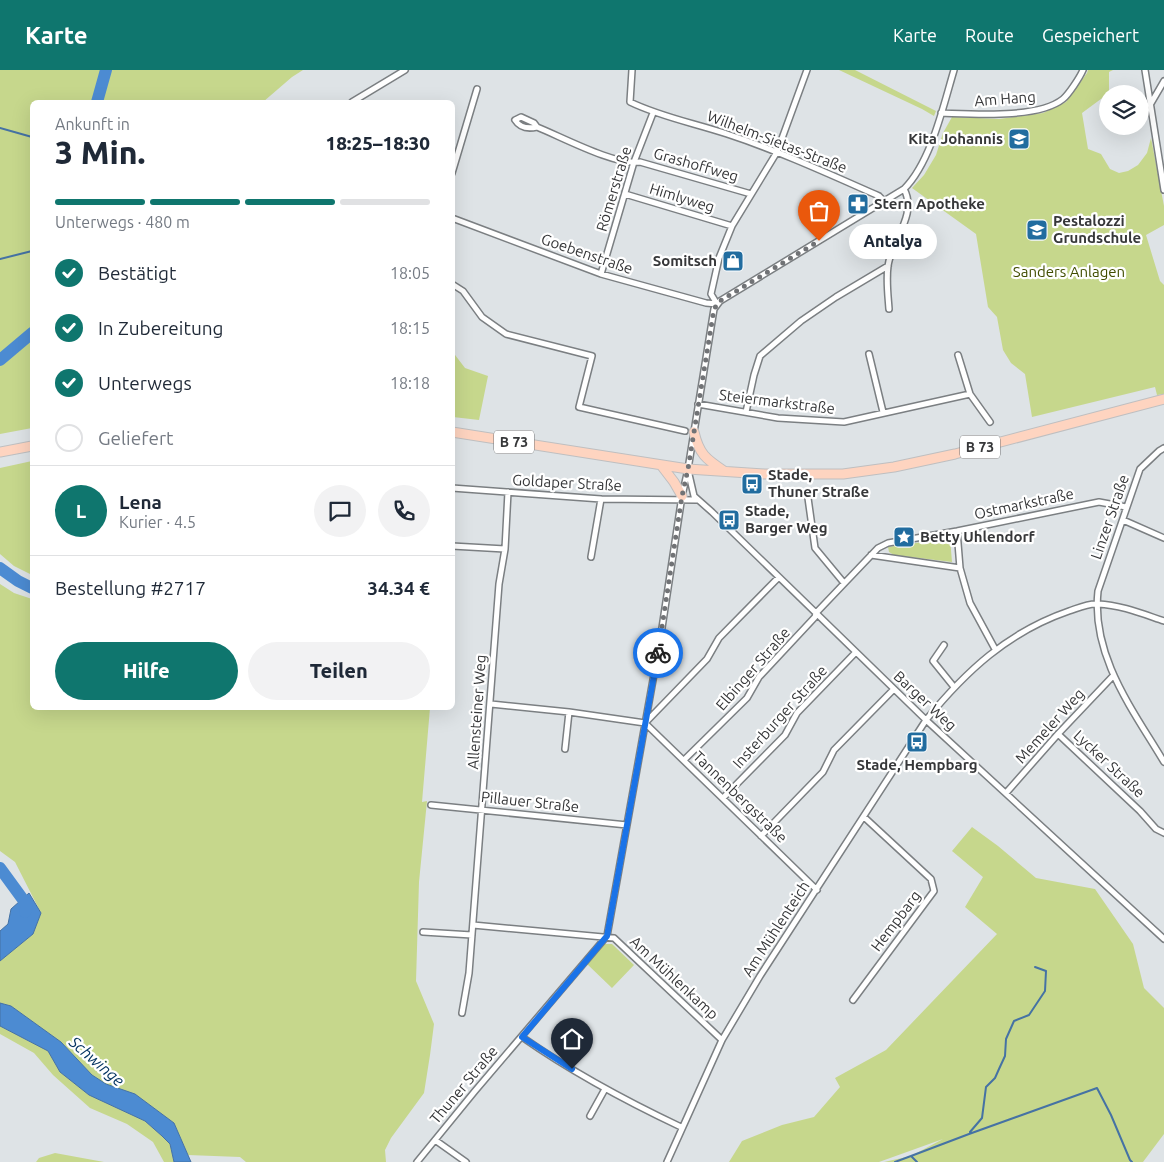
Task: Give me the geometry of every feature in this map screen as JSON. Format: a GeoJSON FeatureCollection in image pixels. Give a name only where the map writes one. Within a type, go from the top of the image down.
{"type":"FeatureCollection","features":[{"type":"Feature","properties":{"kind":"main road","name":"B 73"},"geometry":{"type":"LineString","coordinates":[[455,432],[688,469],[727,473],[843,474],[894,467],[955,454],[1164,399]]}},
{"type":"Feature","properties":{"kind":"main road"},"geometry":{"type":"LineString","coordinates":[[689,431],[704,457],[727,473]]}},
{"type":"Feature","properties":{"kind":"main road"},"geometry":{"type":"LineString","coordinates":[[0,452],[30,446]]}},
{"type":"Feature","properties":{"kind":"main road"},"geometry":{"type":"LineString","coordinates":[[661,466],[674,482],[681,498]]}},
{"type":"Feature","properties":{"kind":"street"},"geometry":{"type":"LineString","coordinates":[[355,100],[405,70]]}},
{"type":"Feature","properties":{"kind":"street","name":"Wilhelm-Sietas-Straße"},"geometry":{"type":"LineString","coordinates":[[632,70],[630,102],[653,113],[726,134],[777,152],[879,196],[885,202]]}},
{"type":"Feature","properties":{"kind":"street"},"geometry":{"type":"LineString","coordinates":[[807,70],[777,152],[732,226],[720,258],[711,294],[717,304],[904,189],[912,181],[925,159],[954,70]]}},
{"type":"Feature","properties":{"kind":"street","name":"Am Hang"},"geometry":{"type":"LineString","coordinates":[[941,113],[1002,114],[1042,110],[1064,99],[1083,70]]}},
{"type":"Feature","properties":{"kind":"street"},"geometry":{"type":"LineString","coordinates":[[1144,70],[1164,190]]}},
{"type":"Feature","properties":{"kind":"street"},"geometry":{"type":"LineString","coordinates":[[1150,105],[1164,81]]}},
{"type":"Feature","properties":{"kind":"street"},"geometry":{"type":"LineString","coordinates":[[455,163],[477,89]]}},
{"type":"Feature","properties":{"kind":"street","name":"Römerstraße"},"geometry":{"type":"LineString","coordinates":[[601,274],[634,162],[653,113]]}},
{"type":"Feature","properties":{"kind":"street","name":"Grashoffweg"},"geometry":{"type":"LineString","coordinates":[[538,127],[602,154],[629,163],[640,162],[751,194]]}},
{"type":"Feature","properties":{"kind":"street"},"geometry":{"type":"LineString","coordinates":[[889,309],[888,266],[909,210],[908,196],[904,189]]}},
{"type":"Feature","properties":{"kind":"street","name":"Himlyweg"},"geometry":{"type":"LineString","coordinates":[[625,194],[732,226]]}},
{"type":"Feature","properties":{"kind":"street","name":"Goebenstraße"},"geometry":{"type":"LineString","coordinates":[[455,219],[601,274],[706,303],[717,304]]}},
{"type":"Feature","properties":{"kind":"street"},"geometry":{"type":"LineString","coordinates":[[746,412],[760,356],[801,321],[836,297],[888,266]]}},
{"type":"Feature","properties":{"kind":"street"},"geometry":{"type":"LineString","coordinates":[[455,286],[463,291],[482,317],[506,334],[592,356],[578,407],[689,431]]}},
{"type":"Feature","properties":{"kind":"street","name":"Thuner Straße"},"geometry":{"type":"LineString","coordinates":[[417,1162],[607,936],[645,723],[681,498],[688,469],[689,431],[698,404],[714,309],[717,304]]}},
{"type":"Feature","properties":{"kind":"street"},"geometry":{"type":"LineString","coordinates":[[869,354],[882,412]]}},
{"type":"Feature","properties":{"kind":"street"},"geometry":{"type":"LineString","coordinates":[[958,355],[970,394],[990,422]]}},
{"type":"Feature","properties":{"kind":"street","name":"Steiermarkstraße"},"geometry":{"type":"LineString","coordinates":[[698,404],[778,418],[844,422],[882,412],[970,394]]}},
{"type":"Feature","properties":{"kind":"street","name":"Linzer Straße"},"geometry":{"type":"LineString","coordinates":[[1096,603],[1098,591],[1140,468],[1164,448]]}},
{"type":"Feature","properties":{"kind":"street"},"geometry":{"type":"LineString","coordinates":[[688,469],[693,494],[697,500]]}},
{"type":"Feature","properties":{"kind":"street","name":"Goldaper Straße"},"geometry":{"type":"LineString","coordinates":[[455,488],[601,499],[681,498],[697,500]]}},
{"type":"Feature","properties":{"kind":"street","name":"Allensteiner Weg"},"geometry":{"type":"LineString","coordinates":[[462,1013],[469,973],[499,584],[505,549],[508,492]]}},
{"type":"Feature","properties":{"kind":"street"},"geometry":{"type":"LineString","coordinates":[[808,498],[815,548],[844,584]]}},
{"type":"Feature","properties":{"kind":"street"},"geometry":{"type":"LineString","coordinates":[[591,557],[601,499]]}},
{"type":"Feature","properties":{"kind":"street","name":"Barger Weg"},"geometry":{"type":"LineString","coordinates":[[697,500],[712,512],[926,720],[1164,939]]}},
{"type":"Feature","properties":{"kind":"street","name":"Ostmarkstraße"},"geometry":{"type":"LineString","coordinates":[[816,613],[871,555],[888,543],[1099,502],[1126,507]]}},
{"type":"Feature","properties":{"kind":"street"},"geometry":{"type":"LineString","coordinates":[[1123,520],[1164,538]]}},
{"type":"Feature","properties":{"kind":"street"},"geometry":{"type":"LineString","coordinates":[[957,531],[960,568],[970,603],[995,649]]}},
{"type":"Feature","properties":{"kind":"street"},"geometry":{"type":"LineString","coordinates":[[455,546],[505,549]]}},
{"type":"Feature","properties":{"kind":"street"},"geometry":{"type":"LineString","coordinates":[[871,555],[960,568]]}},
{"type":"Feature","properties":{"kind":"street"},"geometry":{"type":"LineString","coordinates":[[491,704],[645,723],[707,659],[719,638],[779,577]]}},
{"type":"Feature","properties":{"kind":"street"},"geometry":{"type":"LineString","coordinates":[[1164,621],[1132,610],[1096,603],[1101,643],[1113,676],[1164,762]]}},
{"type":"Feature","properties":{"kind":"street","name":"Am Mühlenteich"},"geometry":{"type":"LineString","coordinates":[[667,1162],[681,1127],[722,1040],[760,976],[926,720],[954,687],[995,649],[1044,619],[1096,603]]}},
{"type":"Feature","properties":{"kind":"street","name":"Elbinger Straße"},"geometry":{"type":"LineString","coordinates":[[684,760],[747,698],[759,677],[815,617],[816,613]]}},
{"type":"Feature","properties":{"kind":"street"},"geometry":{"type":"LineString","coordinates":[[944,645],[933,661],[954,687]]}},
{"type":"Feature","properties":{"kind":"street","name":"Insterburger Straße"},"geometry":{"type":"LineString","coordinates":[[723,798],[785,735],[796,713],[856,652]]}},
{"type":"Feature","properties":{"kind":"street","name":"Memeler Weg"},"geometry":{"type":"LineString","coordinates":[[1006,793],[1113,676]]}},
{"type":"Feature","properties":{"kind":"street"},"geometry":{"type":"LineString","coordinates":[[761,836],[823,772],[834,750],[894,689]]}},
{"type":"Feature","properties":{"kind":"street"},"geometry":{"type":"LineString","coordinates":[[565,749],[568,712]]}},
{"type":"Feature","properties":{"kind":"street","name":"Tannenbergstraße"},"geometry":{"type":"LineString","coordinates":[[645,723],[817,890]]}},
{"type":"Feature","properties":{"kind":"street","name":"Lycker Straße"},"geometry":{"type":"LineString","coordinates":[[1058,734],[1140,811],[1156,829],[1164,834]]}},
{"type":"Feature","properties":{"kind":"street","name":"Pillauer Straße"},"geometry":{"type":"LineString","coordinates":[[431,805],[627,825]]}},
{"type":"Feature","properties":{"kind":"street","name":"Hempbarg"},"geometry":{"type":"LineString","coordinates":[[853,1000],[934,891],[931,879],[864,817]]}},
{"type":"Feature","properties":{"kind":"street"},"geometry":{"type":"LineString","coordinates":[[473,925],[607,936]]}},
{"type":"Feature","properties":{"kind":"street"},"geometry":{"type":"LineString","coordinates":[[423,932],[472,935]]}},
{"type":"Feature","properties":{"kind":"street","name":"Am Mühlenkamp"},"geometry":{"type":"LineString","coordinates":[[607,936],[614,938],[722,1040]]}},
{"type":"Feature","properties":{"kind":"street"},"geometry":{"type":"LineString","coordinates":[[522,1037],[605,1089],[681,1127]]}},
{"type":"Feature","properties":{"kind":"street"},"geometry":{"type":"LineString","coordinates":[[590,1116],[605,1089]]}},
{"type":"Feature","properties":{"kind":"street"},"geometry":{"type":"LineString","coordinates":[[435,1140],[466,1162]]}},
{"type":"Feature","properties":{"kind":"green space"},"geometry":{"type":"Polygon","coordinates":[[[0,70],[303,70],[265,100],[30,100],[30,428],[0,434],[0,70]]]}},
{"type":"Feature","properties":{"kind":"green space"},"geometry":{"type":"Polygon","coordinates":[[[839,70],[855,70],[936,111],[934,116],[922,109],[839,70]]]}},
{"type":"Feature","properties":{"kind":"green space","name":"Sanders Anlagen"},"geometry":{"type":"Polygon","coordinates":[[[1088,70],[1113,70],[1109,72],[1109,85],[1099,85],[1099,100],[1082,113],[1088,149],[1101,154],[1110,169],[1119,173],[1128,171],[1138,165],[1147,153],[1151,138],[1164,206],[1164,225],[1146,235],[1160,281],[1164,285],[1164,394],[1157,395],[1155,387],[1032,417],[1025,374],[1011,363],[1003,350],[997,317],[988,307],[976,234],[912,188],[924,175],[936,155],[943,133],[952,117],[999,119],[1043,113],[1066,102],[1088,70]]]}},
{"type":"Feature","properties":{"kind":"green space"},"geometry":{"type":"Polygon","coordinates":[[[455,355],[465,368],[488,376],[479,420],[455,417],[455,355]]]}},
{"type":"Feature","properties":{"kind":"green space"},"geometry":{"type":"Polygon","coordinates":[[[30,461],[30,574],[14,566],[0,554],[0,468],[30,461]]]}},
{"type":"Feature","properties":{"kind":"green space"},"geometry":{"type":"Polygon","coordinates":[[[950,538],[952,562],[894,555],[889,552],[888,547],[950,538]]]}},
{"type":"Feature","properties":{"kind":"green space"},"geometry":{"type":"Polygon","coordinates":[[[0,584],[14,593],[30,598],[30,710],[430,710],[422,802],[427,801],[419,882],[416,981],[434,1024],[424,1093],[391,1138],[385,1150],[386,1162],[246,1162],[240,1157],[188,1155],[174,1123],[135,1094],[106,1084],[92,1075],[61,1042],[11,1006],[0,1003],[0,961],[33,934],[41,913],[15,862],[0,851],[0,584]]]}},
{"type":"Feature","properties":{"kind":"green space"},"geometry":{"type":"Polygon","coordinates":[[[972,827],[1036,878],[1095,889],[1133,944],[1144,988],[1164,1008],[1164,1134],[1143,1162],[884,1162],[911,1156],[943,1139],[879,1162],[729,1162],[742,1141],[782,1125],[814,1117],[840,1087],[835,1078],[886,1050],[997,934],[965,907],[983,877],[952,851],[972,827]]]}},
{"type":"Feature","properties":{"kind":"green space"},"geometry":{"type":"Polygon","coordinates":[[[604,944],[612,944],[634,965],[612,988],[587,964],[604,944]]]}},
{"type":"Feature","properties":{"kind":"green space"},"geometry":{"type":"Polygon","coordinates":[[[0,1026],[48,1051],[60,1072],[89,1095],[145,1121],[170,1144],[174,1162],[164,1162],[153,1142],[127,1124],[90,1108],[53,1075],[34,1053],[0,1034],[0,1026]]]}},
{"type":"Feature","properties":{"kind":"green space"},"geometry":{"type":"Polygon","coordinates":[[[55,1153],[104,1162],[36,1162],[39,1158],[55,1153]]]}},
{"type":"Feature","properties":{"kind":"water"},"geometry":{"type":"Polygon","coordinates":[[[29,893],[41,913],[33,934],[0,961],[0,931],[8,924],[11,909],[29,893]]]}},
{"type":"Feature","properties":{"kind":"water"},"geometry":{"type":"Polygon","coordinates":[[[0,1003],[11,1006],[61,1042],[92,1075],[106,1084],[135,1094],[174,1123],[191,1162],[174,1162],[170,1144],[145,1121],[89,1095],[60,1072],[48,1051],[0,1026],[0,1003]]]}},
{"type":"Feature","properties":{"kind":"waterway","name":"Schwinge"},"geometry":{"type":"LineString","coordinates":[[98,100],[106,70]]}},
{"type":"Feature","properties":{"kind":"waterway"},"geometry":{"type":"LineString","coordinates":[[0,128],[30,136]]}},
{"type":"Feature","properties":{"kind":"waterway"},"geometry":{"type":"LineString","coordinates":[[0,259],[30,252]]}},
{"type":"Feature","properties":{"kind":"waterway","name":"Schwinge"},"geometry":{"type":"LineString","coordinates":[[0,360],[30,335]]}},
{"type":"Feature","properties":{"kind":"waterway"},"geometry":{"type":"LineString","coordinates":[[0,568],[30,587]]}},
{"type":"Feature","properties":{"kind":"waterway","name":"Schwinge"},"geometry":{"type":"LineString","coordinates":[[0,868],[27,905],[25,912]]}},
{"type":"Feature","properties":{"kind":"waterway"},"geometry":{"type":"LineString","coordinates":[[970,1132],[982,1118],[986,1087],[995,1078],[1005,1056],[1006,1039],[1014,1021],[1029,1015],[1045,991],[1046,971],[1035,967]]}},
{"type":"Feature","properties":{"kind":"waterway"},"geometry":{"type":"LineString","coordinates":[[911,1156],[1097,1088],[1132,1162]]}},
{"type":"Feature","properties":{"kind":"waterway"},"geometry":{"type":"LineString","coordinates":[[895,1162],[911,1156],[917,1162]]}},
{"type":"Feature","properties":{"kind":"way so far"},"geometry":{"type":"LineString","coordinates":[[658,653],[684,480],[688,469],[714,309],[720,301],[819,241]]}},
{"type":"Feature","properties":{"kind":"place","name":"Kita Johannis"},"geometry":{"type":"Point","coordinates":[1019,139]}},
{"type":"Feature","properties":{"kind":"place","name":"Stern Apotheke"},"geometry":{"type":"Point","coordinates":[858,204]}},
{"type":"Feature","properties":{"kind":"place","name":"Pestalozzi Grundschule"},"geometry":{"type":"Point","coordinates":[1037,230]}},
{"type":"Feature","properties":{"kind":"place","name":"Antalya"},"geometry":{"type":"Point","coordinates":[819,241]}},
{"type":"Feature","properties":{"kind":"place","name":"Somitsch"},"geometry":{"type":"Point","coordinates":[733,261]}},
{"type":"Feature","properties":{"kind":"place","name":"Stade, Thuner Straße"},"geometry":{"type":"Point","coordinates":[752,484]}},
{"type":"Feature","properties":{"kind":"place","name":"Stade, Barger Weg"},"geometry":{"type":"Point","coordinates":[729,520]}},
{"type":"Feature","properties":{"kind":"place","name":"Betty Uhlendorf"},"geometry":{"type":"Point","coordinates":[904,537]}},
{"type":"Feature","properties":{"kind":"place","name":"Stade, Hempbarg"},"geometry":{"type":"Point","coordinates":[917,742]}},
{"type":"Feature","properties":{"kind":"route"},"geometry":{"type":"LineString","coordinates":[[572,1069],[522,1037],[607,936],[658,653]]}}]}
